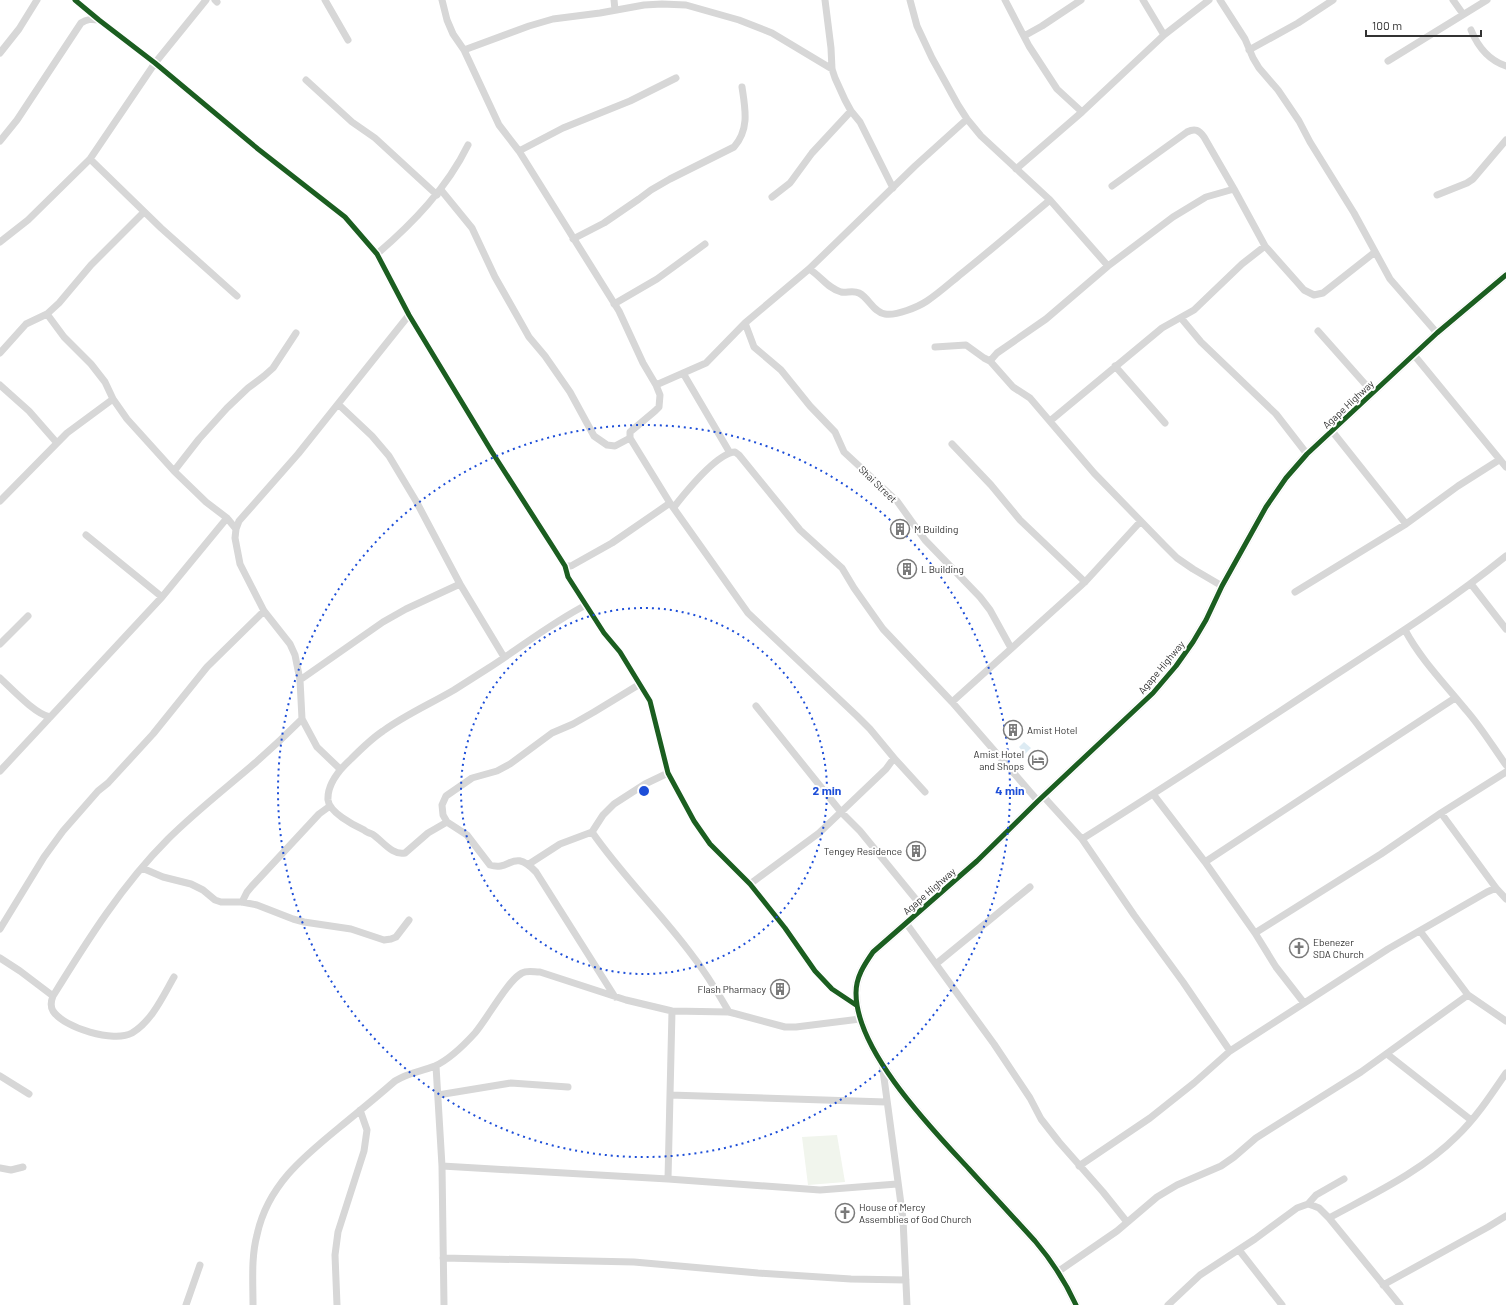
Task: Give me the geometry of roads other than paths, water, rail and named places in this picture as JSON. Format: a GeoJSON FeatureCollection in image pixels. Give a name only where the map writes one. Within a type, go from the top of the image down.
{"type":"FeatureCollection","features":[{"type":"Feature","properties":{"kind":"street"},"geometry":{"type":"LineString","coordinates":[[0,53],[19,29],[37,0]]}},
{"type":"Feature","properties":{"kind":"street"},"geometry":{"type":"LineString","coordinates":[[75,0],[344,217],[377,254],[409,314],[492,452],[565,566],[568,577],[604,633],[620,652],[650,701],[668,773],[694,821],[710,844],[750,884],[789,933],[815,972],[832,989],[856,1004]]}},
{"type":"Feature","properties":{"kind":"street"},"geometry":{"type":"LineString","coordinates":[[0,242],[28,220],[90,159],[155,63],[206,0]]}},
{"type":"Feature","properties":{"kind":"street"},"geometry":{"type":"LineString","coordinates":[[325,0],[348,40]]}},
{"type":"Feature","properties":{"kind":"street"},"geometry":{"type":"LineString","coordinates":[[442,0],[447,20],[453,34],[464,50],[499,125],[519,151],[614,304],[642,363],[656,385],[660,395],[659,407],[630,432],[630,438],[672,505],[748,613],[866,724],[925,792]]}},
{"type":"Feature","properties":{"kind":"street"},"geometry":{"type":"LineString","coordinates":[[614,0],[615,10]]}},
{"type":"Feature","properties":{"kind":"street"},"geometry":{"type":"LineString","coordinates":[[825,0],[832,69],[838,86],[851,111],[860,122],[893,188]]}},
{"type":"Feature","properties":{"kind":"street"},"geometry":{"type":"LineString","coordinates":[[910,0],[917,26],[932,58],[967,119],[981,136],[1050,200],[1108,266]]}},
{"type":"Feature","properties":{"kind":"street"},"geometry":{"type":"LineString","coordinates":[[1005,0],[1029,46],[1057,89],[1082,112]]}},
{"type":"Feature","properties":{"kind":"street"},"geometry":{"type":"LineString","coordinates":[[1024,36],[1048,23],[1081,0]]}},
{"type":"Feature","properties":{"kind":"street"},"geometry":{"type":"LineString","coordinates":[[1142,0],[1164,35]]}},
{"type":"Feature","properties":{"kind":"street"},"geometry":{"type":"LineString","coordinates":[[1016,168],[1082,112],[1164,35],[1210,0]]}},
{"type":"Feature","properties":{"kind":"street"},"geometry":{"type":"LineString","coordinates":[[1220,0],[1245,39],[1259,68],[1278,90],[1299,121],[1310,142],[1354,213],[1390,279],[1437,333]]}},
{"type":"Feature","properties":{"kind":"street"},"geometry":{"type":"LineString","coordinates":[[1249,50],[1298,23],[1333,0]]}},
{"type":"Feature","properties":{"kind":"street"},"geometry":{"type":"LineString","coordinates":[[1453,0],[1463,14]]}},
{"type":"Feature","properties":{"kind":"street"},"geometry":{"type":"LineString","coordinates":[[1388,61],[1488,0]]}},
{"type":"Feature","properties":{"kind":"street"},"geometry":{"type":"LineString","coordinates":[[464,50],[553,19],[644,5],[686,3],[739,20],[772,33],[832,69]]}},
{"type":"Feature","properties":{"kind":"street"},"geometry":{"type":"LineString","coordinates":[[0,140],[17,120],[81,23],[90,19],[99,20]]}},
{"type":"Feature","properties":{"kind":"street"},"geometry":{"type":"LineString","coordinates":[[1471,30],[1477,44],[1484,53],[1494,61],[1506,66]]}},
{"type":"Feature","properties":{"kind":"street"},"geometry":{"type":"LineString","coordinates":[[519,151],[563,128],[630,101],[676,78]]}},
{"type":"Feature","properties":{"kind":"street"},"geometry":{"type":"LineString","coordinates":[[306,80],[352,122],[375,138],[439,193],[472,228],[495,277],[520,321],[570,392],[594,436],[607,445],[615,446],[630,438]]}},
{"type":"Feature","properties":{"kind":"street"},"geometry":{"type":"LineString","coordinates":[[573,239],[604,223],[651,190],[670,179],[734,147],[740,138],[746,121],[742,87]]}},
{"type":"Feature","properties":{"kind":"street"},"geometry":{"type":"LineString","coordinates":[[772,197],[790,183],[812,153],[851,111]]}},
{"type":"Feature","properties":{"kind":"street"},"geometry":{"type":"LineString","coordinates":[[656,385],[706,363],[745,323],[810,269],[893,188],[967,119]]}},
{"type":"Feature","properties":{"kind":"street"},"geometry":{"type":"LineString","coordinates":[[1112,186],[1187,132],[1195,130],[1200,131],[1265,246],[1304,290],[1314,295],[1323,293],[1375,252]]}},
{"type":"Feature","properties":{"kind":"street"},"geometry":{"type":"LineString","coordinates":[[1437,195],[1467,183],[1506,140]]}},
{"type":"Feature","properties":{"kind":"street"},"geometry":{"type":"LineString","coordinates":[[377,254],[394,240],[439,193],[468,145]]}},
{"type":"Feature","properties":{"kind":"street"},"geometry":{"type":"LineString","coordinates":[[90,159],[144,212],[237,296]]}},
{"type":"Feature","properties":{"kind":"street"},"geometry":{"type":"LineString","coordinates":[[990,361],[997,353],[1046,319],[1108,266],[1148,235],[1195,203],[1217,192],[1234,189]]}},
{"type":"Feature","properties":{"kind":"street"},"geometry":{"type":"LineString","coordinates":[[810,269],[818,274],[831,288],[842,292],[859,293],[879,312],[884,314],[893,314],[905,311],[926,302],[992,250],[1050,200]]}},
{"type":"Feature","properties":{"kind":"street"},"geometry":{"type":"LineString","coordinates":[[0,353],[26,324],[47,314],[91,265],[144,212]]}},
{"type":"Feature","properties":{"kind":"street"},"geometry":{"type":"LineString","coordinates":[[614,304],[657,279],[705,244]]}},
{"type":"Feature","properties":{"kind":"street"},"geometry":{"type":"LineString","coordinates":[[1050,421],[1162,328],[1194,310],[1242,264],[1265,246]]}},
{"type":"Feature","properties":{"kind":"street","name":"Agape Highway"},"geometry":{"type":"LineString","coordinates":[[1076,1305],[1058,1271],[1035,1241],[917,1111],[903,1094],[882,1063],[867,1036],[856,1004],[857,982],[864,964],[873,952],[977,861],[1152,692],[1176,666],[1193,642],[1206,620],[1222,586],[1277,490],[1307,454],[1437,333],[1506,275]]}},
{"type":"Feature","properties":{"kind":"street"},"geometry":{"type":"LineString","coordinates":[[47,314],[64,337],[91,364],[106,382],[113,399],[127,419],[174,471],[206,502],[227,518],[236,529]]}},
{"type":"Feature","properties":{"kind":"street"},"geometry":{"type":"LineString","coordinates":[[340,769],[317,747],[302,720],[300,680],[295,655],[290,644],[264,611],[240,564],[235,538],[236,529],[239,521],[298,454],[409,314]]}},
{"type":"Feature","properties":{"kind":"street"},"geometry":{"type":"LineString","coordinates":[[1181,318],[1206,347],[1276,414],[1307,454]]}},
{"type":"Feature","properties":{"kind":"street","name":"Shai Street"},"geometry":{"type":"LineString","coordinates":[[745,323],[754,347],[781,370],[810,406],[835,432],[844,452],[897,501],[925,540],[980,597],[990,610],[1011,648]]}},
{"type":"Feature","properties":{"kind":"street"},"geometry":{"type":"LineString","coordinates":[[1318,331],[1373,393]]}},
{"type":"Feature","properties":{"kind":"street"},"geometry":{"type":"LineString","coordinates":[[174,471],[199,439],[227,408],[248,388],[273,368],[296,333]]}},
{"type":"Feature","properties":{"kind":"street"},"geometry":{"type":"LineString","coordinates":[[935,348],[966,345],[990,361],[1013,387],[1030,398],[1094,473],[1140,522],[1177,558],[1222,586]]}},
{"type":"Feature","properties":{"kind":"street"},"geometry":{"type":"LineString","coordinates":[[1414,355],[1506,467]]}},
{"type":"Feature","properties":{"kind":"street"},"geometry":{"type":"LineString","coordinates":[[1115,366],[1165,423]]}},
{"type":"Feature","properties":{"kind":"street"},"geometry":{"type":"LineString","coordinates":[[684,373],[730,453]]}},
{"type":"Feature","properties":{"kind":"street"},"geometry":{"type":"LineString","coordinates":[[0,385],[29,411],[57,443]]}},
{"type":"Feature","properties":{"kind":"street"},"geometry":{"type":"LineString","coordinates":[[0,501],[67,433],[113,399]]}},
{"type":"Feature","properties":{"kind":"street"},"geometry":{"type":"LineString","coordinates":[[338,404],[372,436],[389,456],[416,501],[460,584],[504,657]]}},
{"type":"Feature","properties":{"kind":"street"},"geometry":{"type":"LineString","coordinates":[[1332,431],[1406,524]]}},
{"type":"Feature","properties":{"kind":"street"},"geometry":{"type":"LineString","coordinates":[[952,444],[991,485],[1020,520],[1085,582]]}},
{"type":"Feature","properties":{"kind":"street"},"geometry":{"type":"LineString","coordinates":[[565,566],[571,566],[612,543],[672,505],[702,475],[725,455],[735,452],[800,530],[842,568],[883,629],[952,702],[1006,770],[1040,799],[1082,839],[1230,1051]]}},
{"type":"Feature","properties":{"kind":"street"},"geometry":{"type":"LineString","coordinates":[[1295,592],[1406,524],[1458,486],[1499,460]]}},
{"type":"Feature","properties":{"kind":"street"},"geometry":{"type":"LineString","coordinates":[[0,771],[162,597],[227,518]]}},
{"type":"Feature","properties":{"kind":"street"},"geometry":{"type":"LineString","coordinates":[[952,702],[1085,582],[1140,522]]}},
{"type":"Feature","properties":{"kind":"street"},"geometry":{"type":"LineString","coordinates":[[86,535],[162,597]]}},
{"type":"Feature","properties":{"kind":"street"},"geometry":{"type":"LineString","coordinates":[[1082,839],[1405,630],[1471,584],[1506,556]]}},
{"type":"Feature","properties":{"kind":"street"},"geometry":{"type":"LineString","coordinates":[[300,680],[388,618],[460,584]]}},
{"type":"Feature","properties":{"kind":"street"},"geometry":{"type":"LineString","coordinates":[[1471,584],[1506,629]]}},
{"type":"Feature","properties":{"kind":"street"},"geometry":{"type":"LineString","coordinates":[[447,822],[428,833],[405,854],[395,852],[372,834],[350,822],[330,806],[328,800],[330,788],[340,769],[383,731],[404,717],[453,690],[566,616],[586,605]]}},
{"type":"Feature","properties":{"kind":"street"},"geometry":{"type":"LineString","coordinates":[[0,929],[44,857],[63,831],[98,791],[108,783],[153,734],[208,667],[264,611]]}},
{"type":"Feature","properties":{"kind":"street"},"geometry":{"type":"LineString","coordinates":[[0,644],[28,616]]}},
{"type":"Feature","properties":{"kind":"street"},"geometry":{"type":"LineString","coordinates":[[1405,630],[1421,657],[1466,710],[1506,765]]}},
{"type":"Feature","properties":{"kind":"street"},"geometry":{"type":"LineString","coordinates":[[0,678],[36,710],[44,716],[50,717]]}},
{"type":"Feature","properties":{"kind":"street"},"geometry":{"type":"LineString","coordinates":[[615,997],[542,879],[529,864],[521,860],[498,866],[490,865],[467,835],[447,822],[443,815],[442,806],[446,796],[472,778],[497,771],[510,764],[552,733],[573,724],[640,684]]}},
{"type":"Feature","properties":{"kind":"street"},"geometry":{"type":"LineString","coordinates":[[1204,862],[1455,698]]}},
{"type":"Feature","properties":{"kind":"street"},"geometry":{"type":"LineString","coordinates":[[756,706],[841,812],[860,831],[923,908]]}},
{"type":"Feature","properties":{"kind":"street"},"geometry":{"type":"LineString","coordinates":[[174,977],[148,1018],[133,1032],[125,1036],[115,1037],[78,1028],[53,1012],[51,1007],[53,996],[96,929],[142,868],[168,839],[302,720]]}},
{"type":"Feature","properties":{"kind":"street"},"geometry":{"type":"LineString","coordinates":[[750,884],[819,833],[886,769],[894,758]]}},
{"type":"Feature","properties":{"kind":"street"},"geometry":{"type":"LineString","coordinates":[[1255,933],[1381,854],[1441,813],[1506,772]]}},
{"type":"Feature","properties":{"kind":"street"},"geometry":{"type":"LineString","coordinates":[[529,864],[560,844],[592,832],[603,815],[614,804],[645,784],[668,773]]}},
{"type":"Feature","properties":{"kind":"street"},"geometry":{"type":"LineString","coordinates":[[1153,794],[1255,933],[1276,967],[1304,1003]]}},
{"type":"Feature","properties":{"kind":"street"},"geometry":{"type":"LineString","coordinates":[[242,902],[252,886],[318,814],[330,806]]}},
{"type":"Feature","properties":{"kind":"street"},"geometry":{"type":"LineString","coordinates":[[1441,813],[1496,888],[1506,899]]}},
{"type":"Feature","properties":{"kind":"street"},"geometry":{"type":"LineString","coordinates":[[592,832],[610,858],[626,874],[688,950],[710,980],[729,1012]]}},
{"type":"Feature","properties":{"kind":"street"},"geometry":{"type":"LineString","coordinates":[[142,868],[163,877],[191,884],[203,890],[215,900],[221,902],[257,904],[293,919],[351,929],[384,940],[396,937],[409,920]]}},
{"type":"Feature","properties":{"kind":"street"},"geometry":{"type":"LineString","coordinates":[[936,964],[1030,887]]}},
{"type":"Feature","properties":{"kind":"street"},"geometry":{"type":"LineString","coordinates":[[1079,1166],[1150,1118],[1194,1083],[1230,1051],[1388,949],[1496,888]]}},
{"type":"Feature","properties":{"kind":"street"},"geometry":{"type":"LineString","coordinates":[[906,923],[994,1044],[1030,1098],[1041,1118],[1079,1166],[1103,1192],[1127,1222]]}},
{"type":"Feature","properties":{"kind":"street"},"geometry":{"type":"LineString","coordinates":[[1420,932],[1468,995],[1506,1021]]}},
{"type":"Feature","properties":{"kind":"street"},"geometry":{"type":"LineString","coordinates":[[0,958],[53,996]]}},
{"type":"Feature","properties":{"kind":"street"},"geometry":{"type":"LineString","coordinates":[[253,1305],[254,1251],[261,1218],[266,1205],[296,1164],[320,1142],[395,1081],[406,1074],[436,1066],[460,1049],[475,1034],[512,983],[522,972],[540,972],[615,997],[672,1011],[729,1012],[785,1027],[860,1019]]}},
{"type":"Feature","properties":{"kind":"street"},"geometry":{"type":"LineString","coordinates":[[1058,1271],[1117,1232],[1158,1197],[1177,1186],[1220,1166],[1234,1157],[1256,1138],[1387,1054],[1468,995]]}},
{"type":"Feature","properties":{"kind":"street"},"geometry":{"type":"LineString","coordinates":[[668,1179],[672,1011]]}},
{"type":"Feature","properties":{"kind":"street"},"geometry":{"type":"LineString","coordinates":[[1387,1054],[1471,1120]]}},
{"type":"Feature","properties":{"kind":"street"},"geometry":{"type":"LineString","coordinates":[[882,1063],[904,1232],[907,1305]]}},
{"type":"Feature","properties":{"kind":"street"},"geometry":{"type":"LineString","coordinates":[[436,1066],[442,1166],[444,1305]]}},
{"type":"Feature","properties":{"kind":"street"},"geometry":{"type":"LineString","coordinates":[[1329,1218],[1407,1174],[1438,1154],[1458,1136],[1481,1109],[1506,1073]]}},
{"type":"Feature","properties":{"kind":"street"},"geometry":{"type":"LineString","coordinates":[[0,1076],[29,1094]]}},
{"type":"Feature","properties":{"kind":"street"},"geometry":{"type":"LineString","coordinates":[[438,1095],[511,1082],[568,1087]]}},
{"type":"Feature","properties":{"kind":"street"},"geometry":{"type":"LineString","coordinates":[[670,1095],[886,1102]]}},
{"type":"Feature","properties":{"kind":"street"},"geometry":{"type":"LineString","coordinates":[[337,1305],[335,1255],[338,1232],[364,1151],[367,1130],[360,1110]]}},
{"type":"Feature","properties":{"kind":"street"},"geometry":{"type":"LineString","coordinates":[[442,1166],[668,1179],[820,1190],[897,1184]]}},
{"type":"Feature","properties":{"kind":"street"},"geometry":{"type":"LineString","coordinates":[[0,1168],[11,1170],[23,1167]]}},
{"type":"Feature","properties":{"kind":"street"},"geometry":{"type":"LineString","coordinates":[[1308,1204],[1316,1195],[1344,1178]]}},
{"type":"Feature","properties":{"kind":"street"},"geometry":{"type":"LineString","coordinates":[[1168,1305],[1197,1278],[1297,1208],[1308,1204],[1319,1208],[1329,1218],[1400,1305]]}},
{"type":"Feature","properties":{"kind":"street"},"geometry":{"type":"LineString","coordinates":[[1383,1285],[1506,1216]]}},
{"type":"Feature","properties":{"kind":"street"},"geometry":{"type":"LineString","coordinates":[[1239,1250],[1282,1305]]}},
{"type":"Feature","properties":{"kind":"street"},"geometry":{"type":"LineString","coordinates":[[444,1258],[634,1262],[758,1273],[852,1279],[906,1280]]}},
{"type":"Feature","properties":{"kind":"street"},"geometry":{"type":"LineString","coordinates":[[186,1305],[200,1265]]}},
{"type":"Feature","properties":{"kind":"place","name":"M Building"},"geometry":{"type":"Point","coordinates":[900,529]}},
{"type":"Feature","properties":{"kind":"place","name":"L Building"},"geometry":{"type":"Point","coordinates":[907,569]}},
{"type":"Feature","properties":{"kind":"place","name":"Amist Hotel"},"geometry":{"type":"Point","coordinates":[1013,730]}},
{"type":"Feature","properties":{"kind":"place","name":"Amist Hotel and Shops"},"geometry":{"type":"Point","coordinates":[1038,760]}},
{"type":"Feature","properties":{"kind":"place","name":"Tengey Residence"},"geometry":{"type":"Point","coordinates":[916,851]}},
{"type":"Feature","properties":{"kind":"place","name":"Ebenezer SDA Church"},"geometry":{"type":"Point","coordinates":[1299,948]}},
{"type":"Feature","properties":{"kind":"place","name":"Flash Pharmacy"},"geometry":{"type":"Point","coordinates":[780,989]}},
{"type":"Feature","properties":{"kind":"place","name":"House of Mercy Assemblies of God Church"},"geometry":{"type":"Point","coordinates":[845,1213]}}]}
